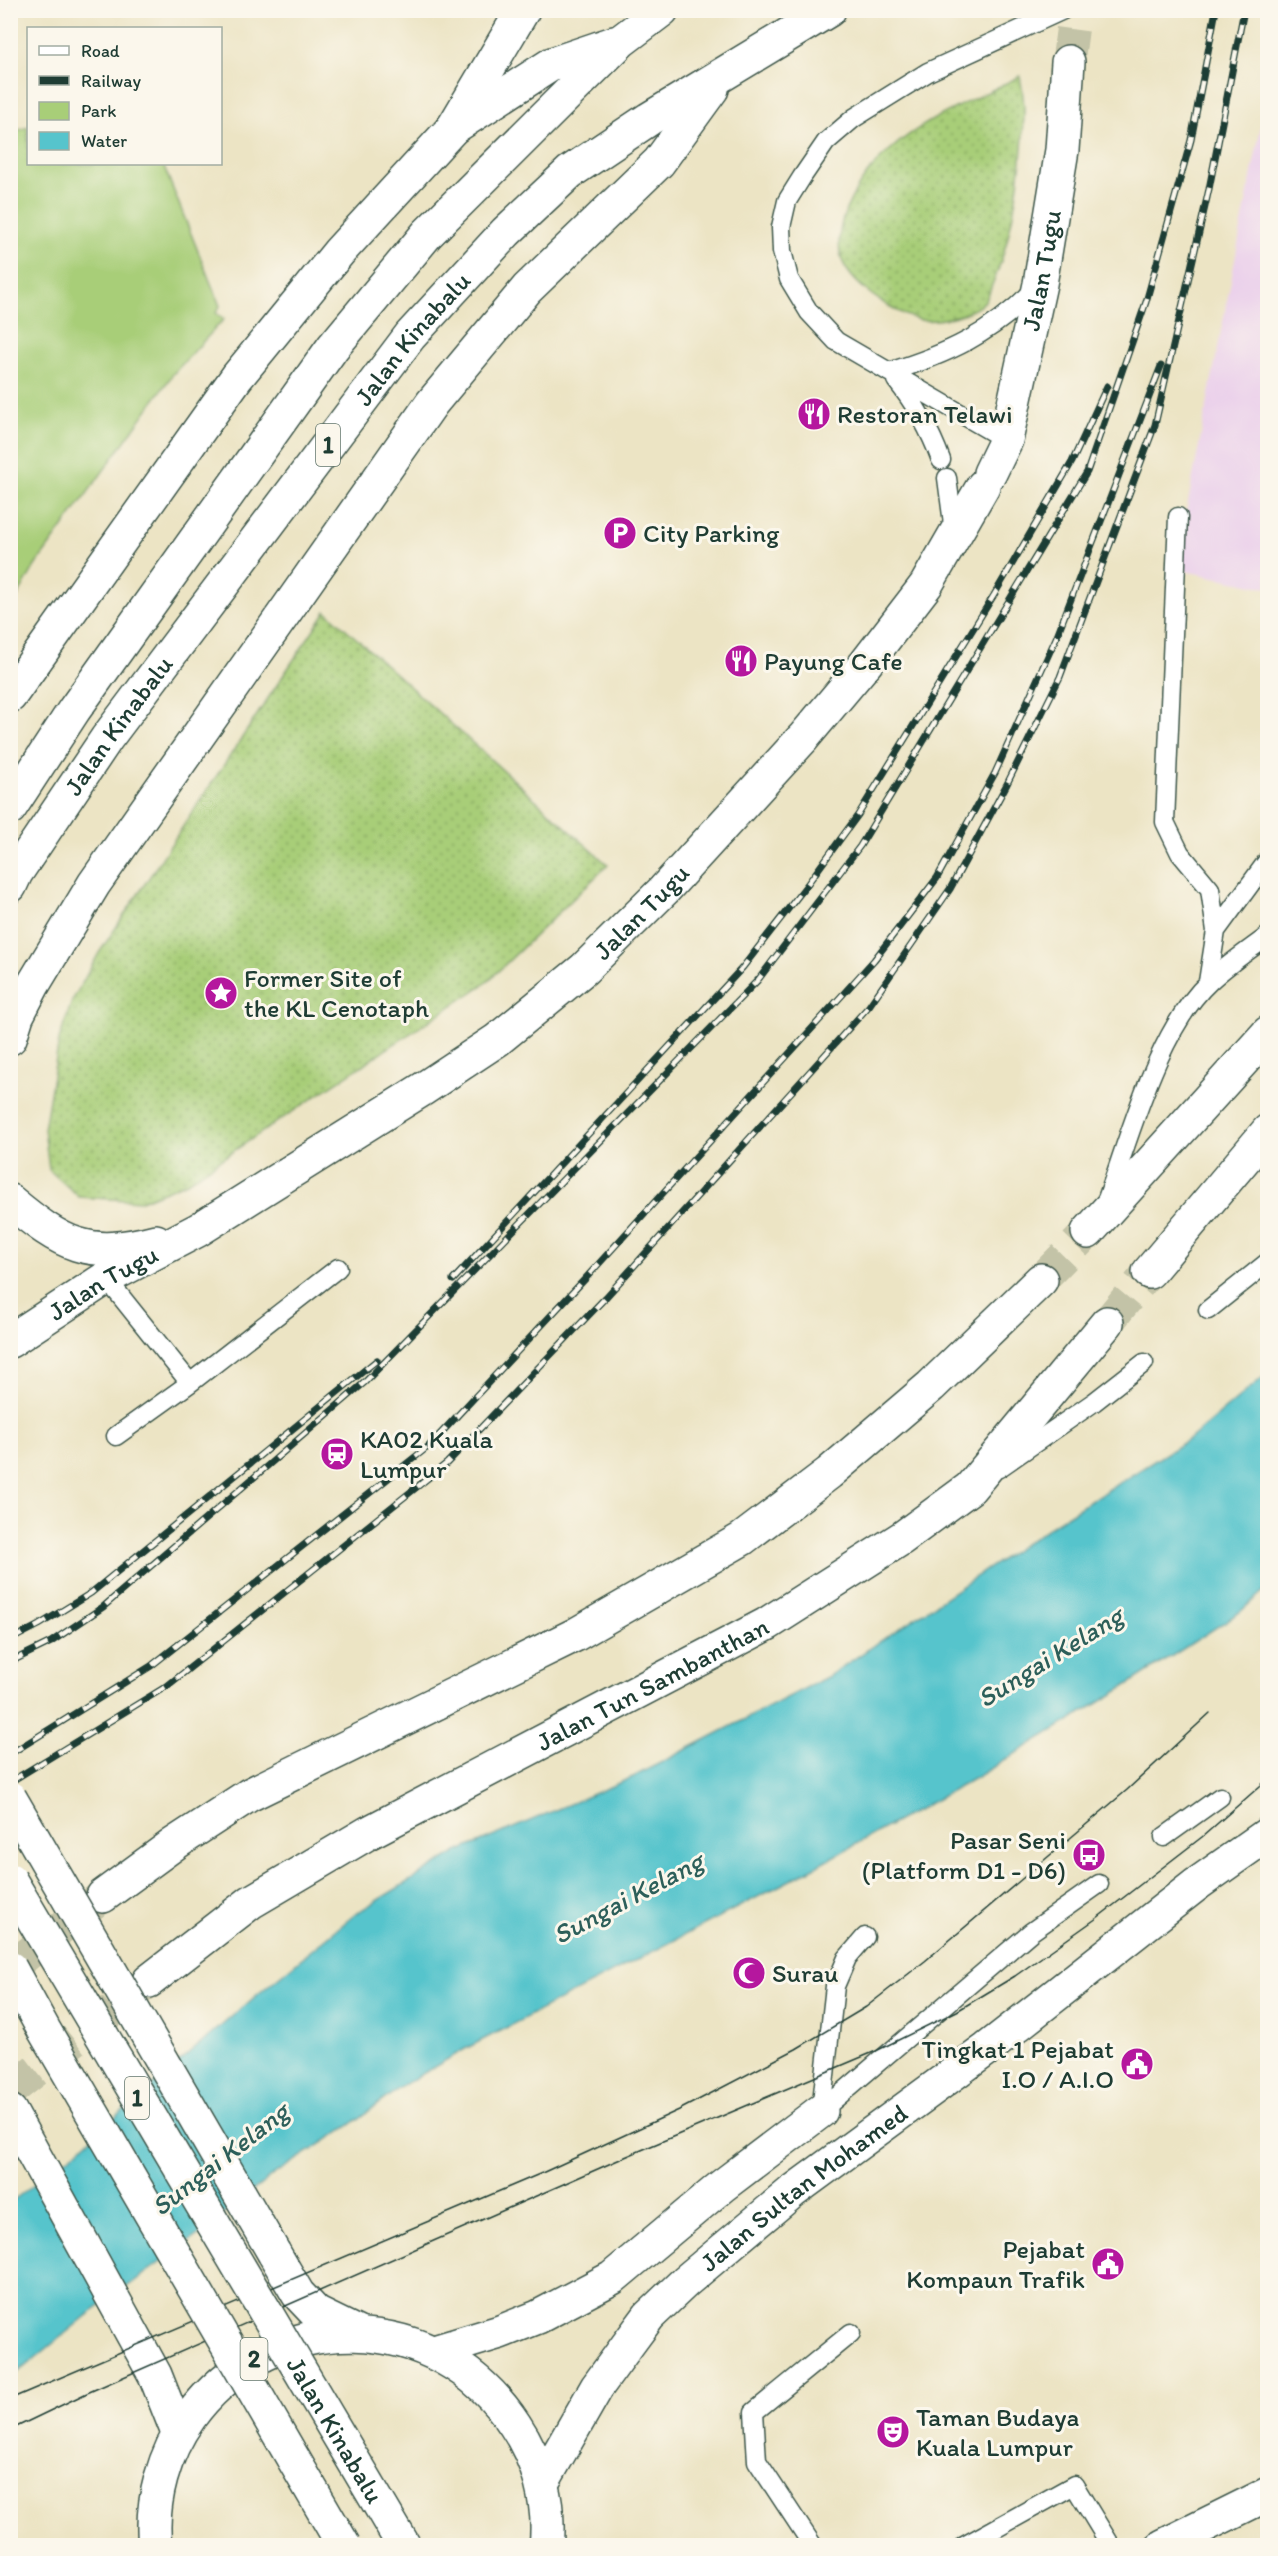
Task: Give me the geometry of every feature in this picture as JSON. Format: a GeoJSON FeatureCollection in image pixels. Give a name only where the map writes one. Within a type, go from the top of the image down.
{"type":"FeatureCollection","features":[{"type":"Feature","properties":{"kind":"main road"},"geometry":{"type":"LineString","coordinates":[[10,696],[237,377],[339,252],[453,128],[523,10]]}},
{"type":"Feature","properties":{"kind":"main road","name":"Jalan Kinabalu"},"geometry":{"type":"LineString","coordinates":[[10,808],[74,710],[333,347],[427,234],[621,41],[662,10]]}},
{"type":"Feature","properties":{"kind":"main road","name":"Jalan Kinabalu"},"geometry":{"type":"LineString","coordinates":[[10,886],[16,873],[107,738],[410,336],[506,232],[570,172],[650,119],[721,78],[829,10]]}},
{"type":"Feature","properties":{"kind":"main road"},"geometry":{"type":"LineString","coordinates":[[453,128],[552,64],[621,41]]}},
{"type":"Feature","properties":{"kind":"main road","name":"Jalan Tugu"},"geometry":{"type":"LineString","coordinates":[[10,1341],[106,1278],[198,1230],[497,1040],[584,969],[664,890],[803,738],[897,624],[954,539],[1006,440],[1040,284],[1062,150],[1068,62]]}},
{"type":"Feature","properties":{"kind":"main road"},"geometry":{"type":"LineString","coordinates":[[10,1038],[17,1016],[33,985],[94,884],[432,403],[527,289],[659,162],[721,78]]}},
{"type":"Feature","properties":{"kind":"main road"},"geometry":{"type":"LineString","coordinates":[[1093,1228],[1268,1033]]}},
{"type":"Feature","properties":{"kind":"main road"},"geometry":{"type":"LineString","coordinates":[[1149,1272],[1268,1131]]}},
{"type":"Feature","properties":{"kind":"main road","name":"Jalan Tugu"},"geometry":{"type":"LineString","coordinates":[[10,1201],[40,1226],[76,1246],[95,1250],[132,1247],[198,1230]]}},
{"type":"Feature","properties":{"kind":"main road"},"geometry":{"type":"LineString","coordinates":[[103,1896],[174,1844],[249,1796],[575,1635],[742,1539],[829,1473],[922,1393],[1041,1280]]}},
{"type":"Feature","properties":{"kind":"main road","name":"Jalan Tun Sambanthan"},"geometry":{"type":"LineString","coordinates":[[149,1981],[251,1902],[368,1833],[767,1624],[902,1538],[970,1488],[1107,1323]]}},
{"type":"Feature","properties":{"kind":"main road"},"geometry":{"type":"LineString","coordinates":[[10,1798],[298,2294],[316,2313],[357,2333]]}},
{"type":"Feature","properties":{"kind":"main road","name":"Jalan Sultan Mohamed"},"geometry":{"type":"LineString","coordinates":[[542,2484],[578,2419],[616,2360],[649,2316],[686,2281],[848,2149],[987,2049],[1197,1884],[1266,1838]]}},
{"type":"Feature","properties":{"kind":"main road","name":"Jalan Kinabalu"},"geometry":{"type":"LineString","coordinates":[[10,1880],[404,2546]]}},
{"type":"Feature","properties":{"kind":"main road","name":"Jalan Kinabalu"},"geometry":{"type":"LineString","coordinates":[[10,1968],[344,2546]]}},
{"type":"Feature","properties":{"kind":"main road"},"geometry":{"type":"LineString","coordinates":[[10,2111],[155,2375],[178,2433]]}},
{"type":"Feature","properties":{"kind":"main road","name":"Jalan Sultan Mohamed"},"geometry":{"type":"LineString","coordinates":[[434,2352],[500,2332],[538,2317],[612,2278],[740,2173],[821,2111]]}},
{"type":"Feature","properties":{"kind":"main road","name":"2"},"geometry":{"type":"LineString","coordinates":[[155,2546],[156,2500],[164,2465],[178,2433],[204,2399],[235,2370],[273,2349],[314,2337],[357,2333],[384,2336],[434,2352],[472,2375],[503,2406],[527,2442],[542,2484],[548,2531],[546,2546]]}},
{"type":"Feature","properties":{"kind":"main road"},"geometry":{"type":"LineString","coordinates":[[1163,2546],[1268,2494]]}},
{"type":"Feature","properties":{"kind":"lane"},"geometry":{"type":"LineString","coordinates":[[1006,440],[836,341],[809,312],[789,279],[781,227],[787,201],[826,142],[854,118],[928,72],[1063,10]]}},
{"type":"Feature","properties":{"kind":"lane"},"geometry":{"type":"LineString","coordinates":[[889,372],[956,348],[987,331],[1016,309],[1040,284]]}},
{"type":"Feature","properties":{"kind":"lane"},"geometry":{"type":"LineString","coordinates":[[889,372],[912,401],[931,432],[941,460]]}},
{"type":"Feature","properties":{"kind":"lane"},"geometry":{"type":"LineString","coordinates":[[947,478],[954,539]]}},
{"type":"Feature","properties":{"kind":"lane"},"geometry":{"type":"LineString","coordinates":[[1178,517],[1164,822],[1180,853],[1210,889],[1216,931],[1208,982]]}},
{"type":"Feature","properties":{"kind":"lane"},"geometry":{"type":"LineString","coordinates":[[1216,931],[1268,860]]}},
{"type":"Feature","properties":{"kind":"lane"},"geometry":{"type":"LineString","coordinates":[[1093,1228],[1156,1064],[1177,1025],[1208,982],[1268,936]]}},
{"type":"Feature","properties":{"kind":"lane"},"geometry":{"type":"LineString","coordinates":[[1208,1310],[1268,1262]]}},
{"type":"Feature","properties":{"kind":"lane"},"geometry":{"type":"LineString","coordinates":[[116,1436],[190,1383],[338,1268]]}},
{"type":"Feature","properties":{"kind":"lane"},"geometry":{"type":"LineString","coordinates":[[106,1278],[190,1383]]}},
{"type":"Feature","properties":{"kind":"lane"},"geometry":{"type":"LineString","coordinates":[[970,1488],[1094,1402],[1144,1363]]}},
{"type":"Feature","properties":{"kind":"lane"},"geometry":{"type":"LineString","coordinates":[[1164,1837],[1220,1797]]}},
{"type":"Feature","properties":{"kind":"lane","name":"Jalan Sultan Mohamed"},"geometry":{"type":"LineString","coordinates":[[821,2111],[1031,1932],[1099,1884]]}},
{"type":"Feature","properties":{"kind":"lane"},"geometry":{"type":"LineString","coordinates":[[821,2111],[835,1986],[847,1958],[865,1937]]}},
{"type":"Feature","properties":{"kind":"lane"},"geometry":{"type":"LineString","coordinates":[[813,2546],[757,2461],[754,2412],[851,2333]]}},
{"type":"Feature","properties":{"kind":"lane"},"geometry":{"type":"LineString","coordinates":[[964,2546],[1074,2485],[1111,2546]]}},
{"type":"Feature","properties":{"kind":"shaded area"},"geometry":{"type":"Polygon","coordinates":[[[1267,95],[1267,588],[1175,569],[1267,95]]]}},
{"type":"Feature","properties":{"kind":"green space"},"geometry":{"type":"Polygon","coordinates":[[[1020,76],[1024,112],[1019,181],[1006,246],[987,298],[971,311],[941,319],[916,319],[895,310],[861,286],[845,267],[841,257],[839,242],[841,227],[852,198],[870,171],[904,138],[952,109],[1020,76]]]}},
{"type":"Feature","properties":{"kind":"green space"},"geometry":{"type":"Polygon","coordinates":[[[27,127],[27,165],[163,165],[220,306],[216,313],[224,319],[173,374],[35,566],[11,608],[10,133],[27,127]]]}},
{"type":"Feature","properties":{"kind":"green space"},"geometry":{"type":"Polygon","coordinates":[[[326,611],[608,865],[486,983],[187,1182],[141,1201],[79,1197],[49,1170],[44,1129],[59,1040],[72,1001],[99,953],[326,611]]]}},
{"type":"Feature","properties":{"kind":"water","name":"Sungai Kelang"},"geometry":{"type":"Polygon","coordinates":[[[1267,1374],[1267,1588],[1240,1612],[1118,1691],[977,1777],[798,1876],[465,2049],[405,2084],[349,2126],[274,2174],[198,2235],[85,2317],[11,2378],[11,2202],[74,2153],[258,1994],[358,1912],[457,1852],[633,1777],[827,1677],[1057,1522],[1191,1438],[1267,1374]]]}},
{"type":"Feature","properties":{"kind":"tunnel"},"geometry":{"type":"LineString","coordinates":[[1068,62],[1075,10]]}},
{"type":"Feature","properties":{"kind":"tunnel"},"geometry":{"type":"LineString","coordinates":[[1041,1280],[1088,1232]]}},
{"type":"Feature","properties":{"kind":"tunnel"},"geometry":{"type":"LineString","coordinates":[[1107,1323],[1149,1272]]}},
{"type":"Feature","properties":{"kind":"tunnel"},"geometry":{"type":"LineString","coordinates":[[10,1968],[101,1897]]}},
{"type":"Feature","properties":{"kind":"tunnel"},"geometry":{"type":"LineString","coordinates":[[10,2091],[148,1982]]}},
{"type":"Feature","properties":{"kind":"tram line"},"geometry":{"type":"LineString","coordinates":[[10,2399],[542,2173],[679,2110],[796,2049],[866,2007],[925,1961],[1127,1790],[1210,1713]]}},
{"type":"Feature","properties":{"kind":"tram line"},"geometry":{"type":"LineString","coordinates":[[10,2430],[87,2393],[625,2157],[876,2051],[957,2011],[1015,1976],[1097,1918],[1202,1837],[1268,1779]]}},
{"type":"Feature","properties":{"kind":"railway"},"geometry":{"type":"LineString","coordinates":[[10,1662],[51,1642],[103,1607],[365,1382],[758,980],[860,846],[1087,472],[1146,302],[1191,140],[1216,10]]}},
{"type":"Feature","properties":{"kind":"railway"},"geometry":{"type":"LineString","coordinates":[[10,1782],[167,1686],[447,1463],[606,1297],[869,1006],[950,889],[1007,784],[1060,677],[1155,425],[1209,189],[1244,10]]}},
{"type":"Feature","properties":{"kind":"railway"},"geometry":{"type":"LineString","coordinates":[[10,1754],[151,1666],[429,1446],[585,1279],[874,960],[937,878],[995,773],[1056,638],[1161,366]]}},
{"type":"Feature","properties":{"kind":"railway"},"geometry":{"type":"LineString","coordinates":[[453,1280],[743,967],[858,815],[994,595],[1072,462],[1107,386]]}},
{"type":"Feature","properties":{"kind":"railway"},"geometry":{"type":"LineString","coordinates":[[10,1640],[91,1593],[377,1360]]}},
{"type":"Feature","properties":{"kind":"place","name":"Restoran Telawi"},"geometry":{"type":"Point","coordinates":[814,414]}},
{"type":"Feature","properties":{"kind":"place","name":"City Parking"},"geometry":{"type":"Point","coordinates":[620,533]}},
{"type":"Feature","properties":{"kind":"place","name":"Payung Cafe"},"geometry":{"type":"Point","coordinates":[741,661]}},
{"type":"Feature","properties":{"kind":"place","name":"Former Site of the KL Cenotaph"},"geometry":{"type":"Point","coordinates":[221,993]}},
{"type":"Feature","properties":{"kind":"place","name":"KA02 Kuala Lumpur"},"geometry":{"type":"Point","coordinates":[337,1454]}},
{"type":"Feature","properties":{"kind":"place","name":"Pasar Seni (Platform D1 - D6)"},"geometry":{"type":"Point","coordinates":[1089,1855]}},
{"type":"Feature","properties":{"kind":"place","name":"Surau"},"geometry":{"type":"Point","coordinates":[749,1973]}},
{"type":"Feature","properties":{"kind":"place","name":"Tingkat 1 Pejabat I.O / A.I.O"},"geometry":{"type":"Point","coordinates":[1137,2064]}},
{"type":"Feature","properties":{"kind":"place","name":"Pejabat Kompaun Trafik"},"geometry":{"type":"Point","coordinates":[1108,2264]}},
{"type":"Feature","properties":{"kind":"place","name":"Taman Budaya Kuala Lumpur"},"geometry":{"type":"Point","coordinates":[893,2432]}}]}
